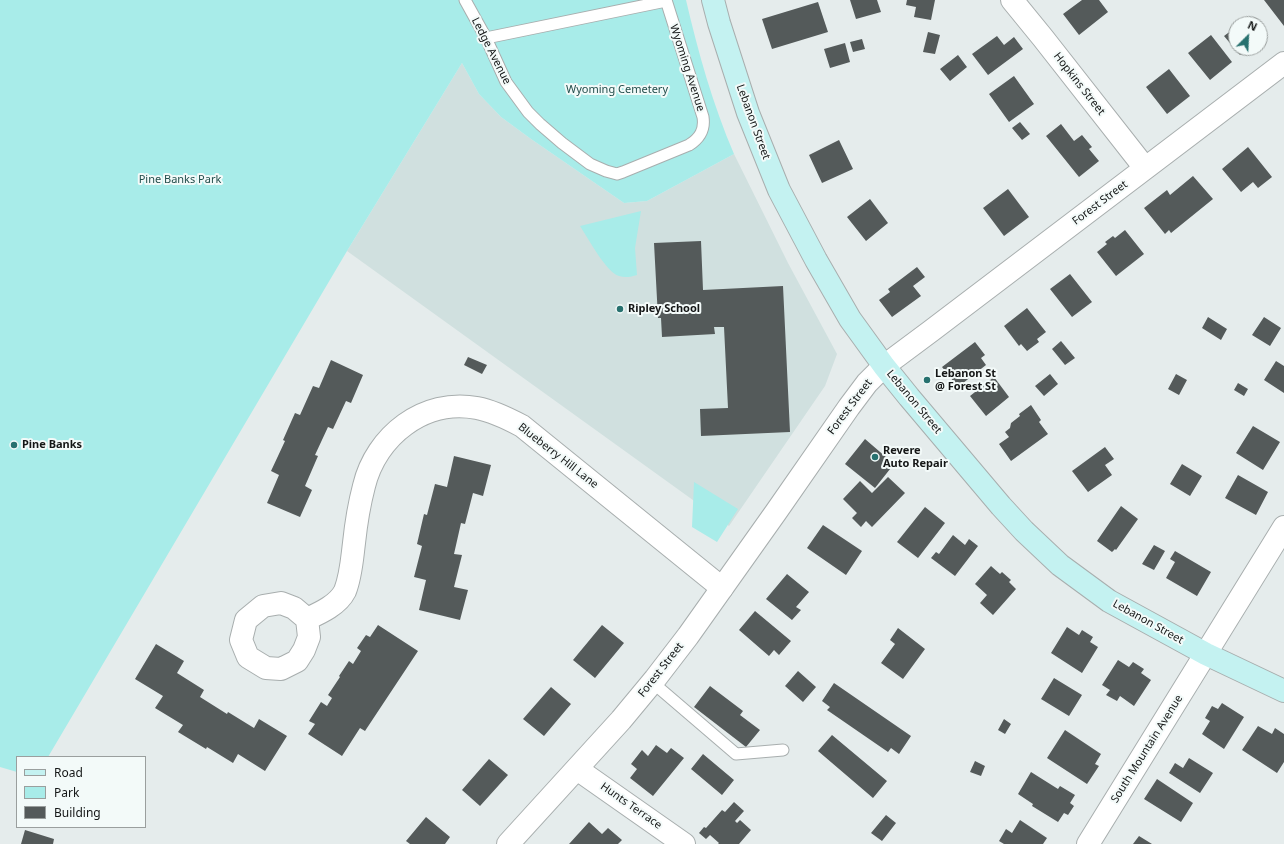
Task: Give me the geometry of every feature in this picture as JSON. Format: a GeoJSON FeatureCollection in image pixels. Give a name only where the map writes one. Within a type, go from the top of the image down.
{"type":"FeatureCollection","features":[{"type":"Feature","properties":{"kind":"main road","name":"Lebanon Street"},"geometry":{"type":"LineString","coordinates":[[712,0],[718,23],[748,113],[779,190],[816,260],[850,319],[884,366],[1001,506],[1024,531],[1060,565],[1109,600],[1206,654],[1284,691]]}},
{"type":"Feature","properties":{"kind":"street","name":"Hopkins Street"},"geometry":{"type":"LineString","coordinates":[[1012,0],[1145,168]]}},
{"type":"Feature","properties":{"kind":"street","name":"Forest Street"},"geometry":{"type":"LineString","coordinates":[[508,844],[621,720],[652,682],[722,588],[867,382],[884,366],[1284,62]]}},
{"type":"Feature","properties":{"kind":"street","name":"Blueberry Hill Lane"},"geometry":{"type":"LineString","coordinates":[[307,620],[324,611],[336,602],[344,592],[350,574],[358,509],[364,485],[370,467],[380,450],[392,435],[408,422],[425,412],[453,406],[476,408],[500,414],[522,426],[722,588]]}},
{"type":"Feature","properties":{"kind":"street","name":"South Mountain Avenue"},"geometry":{"type":"LineString","coordinates":[[1088,844],[1284,527]]}},
{"type":"Feature","properties":{"kind":"street","name":"Hunts Terrace"},"geometry":{"type":"LineString","coordinates":[[577,769],[684,844]]}},
{"type":"Feature","properties":{"kind":"lane","name":"Ledge Avenue"},"geometry":{"type":"LineString","coordinates":[[465,0],[486,38],[506,82],[528,112],[540,124],[590,164]]}},
{"type":"Feature","properties":{"kind":"lane"},"geometry":{"type":"LineString","coordinates":[[486,38],[666,0]]}},
{"type":"Feature","properties":{"kind":"lane","name":"Wyoming Avenue"},"geometry":{"type":"LineString","coordinates":[[590,164],[606,172],[620,173],[689,145],[702,134],[704,125],[703,117],[666,0]]}},
{"type":"Feature","properties":{"kind":"lane"},"geometry":{"type":"LineString","coordinates":[[652,682],[736,754],[783,750]]}},
{"type":"Feature","properties":{"kind":"shaded area","name":"Ripley School"},"geometry":{"type":"Polygon","coordinates":[[[462,63],[479,94],[501,117],[624,203],[647,201],[734,154],[788,263],[837,354],[825,386],[729,526],[347,251],[462,63]]]}},
{"type":"Feature","properties":{"kind":"green space","name":"Pine Banks Park"},"geometry":{"type":"Polygon","coordinates":[[[0,0],[686,0],[719,117],[734,154],[647,201],[624,203],[501,117],[479,94],[462,63],[347,251],[49,756],[16,756],[16,772],[0,767],[0,0]]]}},
{"type":"Feature","properties":{"kind":"green space"},"geometry":{"type":"Polygon","coordinates":[[[641,211],[635,248],[637,275],[628,277],[619,276],[603,262],[580,226],[641,211]]]}},
{"type":"Feature","properties":{"kind":"green space"},"geometry":{"type":"Polygon","coordinates":[[[694,482],[738,509],[717,542],[692,527],[694,482]]]}},
{"type":"Feature","properties":{"kind":"building"},"geometry":{"type":"Polygon","coordinates":[[[850,0],[877,0],[881,12],[856,19],[850,0]]]}},
{"type":"Feature","properties":{"kind":"building"},"geometry":{"type":"Polygon","coordinates":[[[907,0],[935,0],[931,20],[914,17],[916,7],[906,5],[907,0]]]}},
{"type":"Feature","properties":{"kind":"building"},"geometry":{"type":"Polygon","coordinates":[[[1082,0],[1099,0],[1108,12],[1079,35],[1063,14],[1082,0]]]}},
{"type":"Feature","properties":{"kind":"building"},"geometry":{"type":"Polygon","coordinates":[[[1264,0],[1284,0],[1284,26],[1264,0]]]}},
{"type":"Feature","properties":{"kind":"building"},"geometry":{"type":"Polygon","coordinates":[[[818,2],[828,32],[772,49],[762,19],[818,2]]]}},
{"type":"Feature","properties":{"kind":"building"},"geometry":{"type":"Polygon","coordinates":[[[928,32],[940,35],[935,54],[923,52],[928,32]]]}},
{"type":"Feature","properties":{"kind":"building"},"geometry":{"type":"Polygon","coordinates":[[[1228,33],[1228,41],[1224,36],[1228,33]]]}},
{"type":"Feature","properties":{"kind":"building"},"geometry":{"type":"Polygon","coordinates":[[[1211,35],[1232,62],[1210,80],[1188,53],[1211,35]]]}},
{"type":"Feature","properties":{"kind":"building"},"geometry":{"type":"Polygon","coordinates":[[[997,36],[1004,45],[1014,37],[1023,49],[988,75],[972,54],[997,36]]]}},
{"type":"Feature","properties":{"kind":"building"},"geometry":{"type":"Polygon","coordinates":[[[862,39],[865,49],[853,52],[850,42],[862,39]]]}},
{"type":"Feature","properties":{"kind":"building"},"geometry":{"type":"Polygon","coordinates":[[[845,43],[850,62],[830,68],[824,49],[845,43]]]}},
{"type":"Feature","properties":{"kind":"building"},"geometry":{"type":"Polygon","coordinates":[[[958,55],[967,67],[950,81],[940,69],[958,55]]]}},
{"type":"Feature","properties":{"kind":"building"},"geometry":{"type":"Polygon","coordinates":[[[1169,69],[1190,96],[1167,114],[1146,87],[1169,69]]]}},
{"type":"Feature","properties":{"kind":"building"},"geometry":{"type":"Polygon","coordinates":[[[1014,76],[1034,104],[1009,122],[989,94],[1014,76]]]}},
{"type":"Feature","properties":{"kind":"building"},"geometry":{"type":"Polygon","coordinates":[[[1020,122],[1030,134],[1022,140],[1012,128],[1020,122]]]}},
{"type":"Feature","properties":{"kind":"building"},"geometry":{"type":"Polygon","coordinates":[[[1061,124],[1074,141],[1082,135],[1092,147],[1089,149],[1099,161],[1079,177],[1046,136],[1061,124]]]}},
{"type":"Feature","properties":{"kind":"building"},"geometry":{"type":"Polygon","coordinates":[[[839,140],[853,169],[822,183],[809,155],[839,140]]]}},
{"type":"Feature","properties":{"kind":"building"},"geometry":{"type":"Polygon","coordinates":[[[1248,147],[1272,177],[1258,188],[1253,182],[1241,192],[1222,169],[1248,147]]]}},
{"type":"Feature","properties":{"kind":"building"},"geometry":{"type":"Polygon","coordinates":[[[1193,176],[1213,199],[1171,233],[1169,230],[1165,234],[1144,208],[1167,190],[1170,195],[1193,176]]]}},
{"type":"Feature","properties":{"kind":"building"},"geometry":{"type":"Polygon","coordinates":[[[1008,189],[1029,217],[1004,236],[983,208],[1008,189]]]}},
{"type":"Feature","properties":{"kind":"building"},"geometry":{"type":"Polygon","coordinates":[[[870,199],[888,223],[866,241],[847,217],[870,199]]]}},
{"type":"Feature","properties":{"kind":"building"},"geometry":{"type":"Polygon","coordinates":[[[1125,230],[1144,254],[1116,276],[1097,252],[1107,244],[1105,242],[1113,236],[1115,238],[1125,230]]]}},
{"type":"Feature","properties":{"kind":"building"},"geometry":{"type":"Polygon","coordinates":[[[701,241],[703,290],[783,286],[790,432],[701,436],[700,409],[728,408],[724,327],[714,327],[715,334],[662,337],[661,318],[658,318],[654,243],[701,241]]]}},
{"type":"Feature","properties":{"kind":"building"},"geometry":{"type":"Polygon","coordinates":[[[917,267],[925,277],[913,286],[921,296],[892,317],[879,300],[890,292],[888,289],[917,267]]]}},
{"type":"Feature","properties":{"kind":"building"},"geometry":{"type":"Polygon","coordinates":[[[1070,274],[1092,302],[1072,317],[1050,289],[1070,274]]]}},
{"type":"Feature","properties":{"kind":"building"},"geometry":{"type":"Polygon","coordinates":[[[1027,308],[1046,332],[1037,339],[1039,342],[1027,351],[1021,344],[1019,346],[1004,326],[1027,308]]]}},
{"type":"Feature","properties":{"kind":"building"},"geometry":{"type":"Polygon","coordinates":[[[1208,317],[1227,329],[1221,340],[1202,328],[1208,317]]]}},
{"type":"Feature","properties":{"kind":"building"},"geometry":{"type":"Polygon","coordinates":[[[1264,317],[1281,328],[1270,346],[1252,335],[1264,317]]]}},
{"type":"Feature","properties":{"kind":"building"},"geometry":{"type":"Polygon","coordinates":[[[1061,341],[1075,358],[1065,365],[1052,349],[1061,341]]]}},
{"type":"Feature","properties":{"kind":"building"},"geometry":{"type":"Polygon","coordinates":[[[975,342],[985,355],[981,358],[986,365],[958,387],[942,367],[975,342]]]}},
{"type":"Feature","properties":{"kind":"building"},"geometry":{"type":"Polygon","coordinates":[[[468,357],[487,365],[482,374],[464,365],[468,357]]]}},
{"type":"Feature","properties":{"kind":"building"},"geometry":{"type":"Polygon","coordinates":[[[331,360],[363,375],[351,403],[346,401],[333,429],[328,427],[315,455],[318,456],[305,486],[312,490],[300,517],[267,503],[279,475],[271,471],[285,441],[283,440],[295,413],[300,415],[313,386],[319,388],[331,360]]]}},
{"type":"Feature","properties":{"kind":"building"},"geometry":{"type":"Polygon","coordinates":[[[1276,361],[1284,366],[1284,393],[1264,380],[1276,361]]]}},
{"type":"Feature","properties":{"kind":"building"},"geometry":{"type":"Polygon","coordinates":[[[1050,374],[1058,384],[1044,396],[1035,386],[1050,374]]]}},
{"type":"Feature","properties":{"kind":"building"},"geometry":{"type":"Polygon","coordinates":[[[1176,374],[1187,380],[1179,395],[1168,389],[1176,374]]]}},
{"type":"Feature","properties":{"kind":"building"},"geometry":{"type":"Polygon","coordinates":[[[994,377],[1009,397],[986,416],[970,396],[994,377]]]}},
{"type":"Feature","properties":{"kind":"building"},"geometry":{"type":"Polygon","coordinates":[[[1238,383],[1248,389],[1244,396],[1234,390],[1238,383]]]}},
{"type":"Feature","properties":{"kind":"building"},"geometry":{"type":"Polygon","coordinates":[[[1031,405],[1041,420],[1039,422],[1048,434],[1011,461],[999,444],[1009,437],[1005,432],[1010,428],[1011,423],[1020,416],[1019,414],[1031,405]]]}},
{"type":"Feature","properties":{"kind":"building"},"geometry":{"type":"Polygon","coordinates":[[[1253,426],[1280,442],[1263,470],[1236,453],[1253,426]]]}},
{"type":"Feature","properties":{"kind":"building"},"geometry":{"type":"Polygon","coordinates":[[[865,439],[894,464],[875,488],[845,464],[865,439]]]}},
{"type":"Feature","properties":{"kind":"building"},"geometry":{"type":"Polygon","coordinates":[[[1105,447],[1114,459],[1105,465],[1112,475],[1088,492],[1072,471],[1105,447]]]}},
{"type":"Feature","properties":{"kind":"building"},"geometry":{"type":"Polygon","coordinates":[[[454,456],[491,465],[483,496],[473,493],[465,524],[461,523],[454,554],[462,555],[454,587],[468,590],[460,620],[419,610],[426,580],[414,577],[422,546],[417,544],[424,514],[427,515],[435,484],[447,487],[454,456]]]}},
{"type":"Feature","properties":{"kind":"building"},"geometry":{"type":"Polygon","coordinates":[[[1182,464],[1202,476],[1190,496],[1170,484],[1182,464]]]}},
{"type":"Feature","properties":{"kind":"building"},"geometry":{"type":"Polygon","coordinates":[[[1238,475],[1268,492],[1256,515],[1225,498],[1238,475]]]}},
{"type":"Feature","properties":{"kind":"building"},"geometry":{"type":"Polygon","coordinates":[[[888,477],[905,493],[872,527],[866,521],[861,527],[852,518],[857,513],[843,499],[860,481],[872,493],[888,477]]]}},
{"type":"Feature","properties":{"kind":"building"},"geometry":{"type":"Polygon","coordinates":[[[1121,506],[1138,519],[1116,550],[1115,549],[1112,552],[1097,541],[1121,506]]]}},
{"type":"Feature","properties":{"kind":"building"},"geometry":{"type":"Polygon","coordinates":[[[925,507],[945,523],[918,558],[897,542],[925,507]]]}},
{"type":"Feature","properties":{"kind":"building"},"geometry":{"type":"Polygon","coordinates":[[[823,525],[862,551],[846,575],[807,548],[823,525]]]}},
{"type":"Feature","properties":{"kind":"building"},"geometry":{"type":"Polygon","coordinates":[[[953,535],[965,545],[969,539],[978,546],[955,576],[931,558],[936,552],[939,554],[953,535]]]}},
{"type":"Feature","properties":{"kind":"building"},"geometry":{"type":"Polygon","coordinates":[[[1154,545],[1165,551],[1154,570],[1142,564],[1154,545]]]}},
{"type":"Feature","properties":{"kind":"building"},"geometry":{"type":"Polygon","coordinates":[[[1175,551],[1211,572],[1197,596],[1166,578],[1175,562],[1170,559],[1175,551]]]}},
{"type":"Feature","properties":{"kind":"building"},"geometry":{"type":"Polygon","coordinates":[[[991,566],[1000,574],[1002,572],[1011,580],[1009,582],[1016,589],[993,615],[980,603],[987,595],[975,584],[991,566]]]}},
{"type":"Feature","properties":{"kind":"building"},"geometry":{"type":"Polygon","coordinates":[[[787,574],[809,592],[796,607],[801,610],[792,620],[766,599],[787,574]]]}},
{"type":"Feature","properties":{"kind":"building"},"geometry":{"type":"Polygon","coordinates":[[[755,611],[791,641],[779,655],[774,650],[769,656],[739,630],[755,611]]]}},
{"type":"Feature","properties":{"kind":"building"},"geometry":{"type":"Polygon","coordinates":[[[378,625],[418,651],[365,731],[360,728],[342,756],[308,734],[315,724],[309,721],[321,702],[327,706],[332,698],[328,695],[340,677],[339,676],[349,661],[353,664],[361,651],[357,648],[366,635],[370,637],[378,625]]]}},
{"type":"Feature","properties":{"kind":"building"},"geometry":{"type":"Polygon","coordinates":[[[602,625],[624,643],[595,678],[573,660],[602,625]]]}},
{"type":"Feature","properties":{"kind":"building"},"geometry":{"type":"Polygon","coordinates":[[[1067,627],[1079,635],[1082,630],[1093,637],[1090,642],[1098,647],[1082,673],[1051,653],[1067,627]]]}},
{"type":"Feature","properties":{"kind":"building"},"geometry":{"type":"Polygon","coordinates":[[[898,628],[925,649],[903,679],[881,663],[895,644],[890,640],[898,628]]]}},
{"type":"Feature","properties":{"kind":"building"},"geometry":{"type":"Polygon","coordinates":[[[156,644],[184,661],[177,673],[204,690],[200,697],[227,714],[228,712],[254,728],[259,719],[287,736],[265,771],[238,754],[233,763],[207,747],[206,749],[178,732],[183,725],[155,708],[163,696],[135,679],[156,644]]]}},
{"type":"Feature","properties":{"kind":"building"},"geometry":{"type":"Polygon","coordinates":[[[1118,660],[1129,667],[1133,662],[1144,669],[1141,673],[1151,680],[1134,706],[1120,696],[1117,701],[1106,695],[1110,690],[1102,685],[1118,660]]]}},
{"type":"Feature","properties":{"kind":"building"},"geometry":{"type":"Polygon","coordinates":[[[798,671],[816,687],[803,702],[785,686],[798,671]]]}},
{"type":"Feature","properties":{"kind":"building"},"geometry":{"type":"Polygon","coordinates":[[[1054,678],[1082,695],[1069,716],[1041,699],[1054,678]]]}},
{"type":"Feature","properties":{"kind":"building"},"geometry":{"type":"Polygon","coordinates":[[[834,683],[911,736],[899,754],[891,748],[888,752],[827,710],[830,707],[822,701],[834,683]]]}},
{"type":"Feature","properties":{"kind":"building"},"geometry":{"type":"Polygon","coordinates":[[[710,686],[743,711],[740,715],[760,730],[746,747],[694,707],[710,686]]]}},
{"type":"Feature","properties":{"kind":"building"},"geometry":{"type":"Polygon","coordinates":[[[551,687],[571,704],[544,736],[523,719],[551,687]]]}},
{"type":"Feature","properties":{"kind":"building"},"geometry":{"type":"Polygon","coordinates":[[[1222,703],[1244,717],[1224,749],[1202,734],[1210,721],[1205,718],[1212,706],[1218,709],[1222,703]]]}},
{"type":"Feature","properties":{"kind":"building"},"geometry":{"type":"Polygon","coordinates":[[[1004,719],[1011,724],[1005,734],[998,730],[1004,719]]]}},
{"type":"Feature","properties":{"kind":"building"},"geometry":{"type":"Polygon","coordinates":[[[1258,726],[1272,734],[1275,728],[1284,734],[1284,762],[1277,773],[1242,750],[1258,726]]]}},
{"type":"Feature","properties":{"kind":"building"},"geometry":{"type":"Polygon","coordinates":[[[1065,730],[1101,754],[1095,764],[1099,766],[1087,784],[1047,758],[1065,730]]]}},
{"type":"Feature","properties":{"kind":"building"},"geometry":{"type":"Polygon","coordinates":[[[832,735],[887,781],[873,798],[818,751],[832,735]]]}},
{"type":"Feature","properties":{"kind":"building"},"geometry":{"type":"Polygon","coordinates":[[[656,745],[667,753],[671,748],[684,758],[653,796],[630,778],[637,769],[631,764],[642,750],[648,756],[656,745]]]}},
{"type":"Feature","properties":{"kind":"building"},"geometry":{"type":"Polygon","coordinates":[[[703,754],[734,780],[722,795],[691,769],[703,754]]]}},
{"type":"Feature","properties":{"kind":"building"},"geometry":{"type":"Polygon","coordinates":[[[1189,758],[1213,773],[1200,793],[1169,773],[1175,763],[1183,768],[1189,758]]]}},
{"type":"Feature","properties":{"kind":"building"},"geometry":{"type":"Polygon","coordinates":[[[489,759],[508,775],[480,806],[462,790],[489,759]]]}},
{"type":"Feature","properties":{"kind":"building"},"geometry":{"type":"Polygon","coordinates":[[[975,761],[985,766],[981,776],[970,772],[975,761]]]}},
{"type":"Feature","properties":{"kind":"building"},"geometry":{"type":"Polygon","coordinates":[[[1031,772],[1058,789],[1060,786],[1075,795],[1070,803],[1074,806],[1068,815],[1064,813],[1058,822],[1032,806],[1033,804],[1018,794],[1031,772]]]}},
{"type":"Feature","properties":{"kind":"building"},"geometry":{"type":"Polygon","coordinates":[[[1157,779],[1193,803],[1181,822],[1144,799],[1157,779]]]}},
{"type":"Feature","properties":{"kind":"building"},"geometry":{"type":"Polygon","coordinates":[[[734,802],[744,811],[735,821],[737,823],[740,820],[751,830],[739,844],[718,844],[719,843],[710,835],[706,839],[699,833],[704,827],[706,828],[722,810],[725,812],[734,802]]]}},
{"type":"Feature","properties":{"kind":"building"},"geometry":{"type":"Polygon","coordinates":[[[886,815],[896,823],[882,841],[871,833],[886,815]]]}},
{"type":"Feature","properties":{"kind":"building"},"geometry":{"type":"Polygon","coordinates":[[[426,817],[450,837],[445,844],[410,844],[406,841],[426,817]]]}},
{"type":"Feature","properties":{"kind":"building"},"geometry":{"type":"Polygon","coordinates":[[[1020,820],[1047,838],[1043,844],[1004,844],[999,841],[1006,829],[1012,833],[1020,820]]]}},
{"type":"Feature","properties":{"kind":"building"},"geometry":{"type":"Polygon","coordinates":[[[589,822],[602,834],[608,828],[622,840],[618,844],[569,844],[589,822]]]}},
{"type":"Feature","properties":{"kind":"building"},"geometry":{"type":"Polygon","coordinates":[[[25,830],[54,839],[53,844],[21,844],[25,830]]]}},
{"type":"Feature","properties":{"kind":"building"},"geometry":{"type":"Polygon","coordinates":[[[1139,836],[1152,844],[1133,844],[1139,836]]]}},
{"type":"Feature","properties":{"kind":"place","name":"Ripley School"},"geometry":{"type":"Point","coordinates":[620,309]}},
{"type":"Feature","properties":{"kind":"place","name":"Lebanon St @ Forest St"},"geometry":{"type":"Point","coordinates":[927,380]}},
{"type":"Feature","properties":{"kind":"place","name":"Pine Banks"},"geometry":{"type":"Point","coordinates":[14,445]}},
{"type":"Feature","properties":{"kind":"place","name":"Revere Auto Repair"},"geometry":{"type":"Point","coordinates":[875,457]}},
{"type":"Feature","properties":{"kind":"park label","name":"Wyoming Cemetery"},"geometry":{"type":"Point","coordinates":[617,90]}}]}
